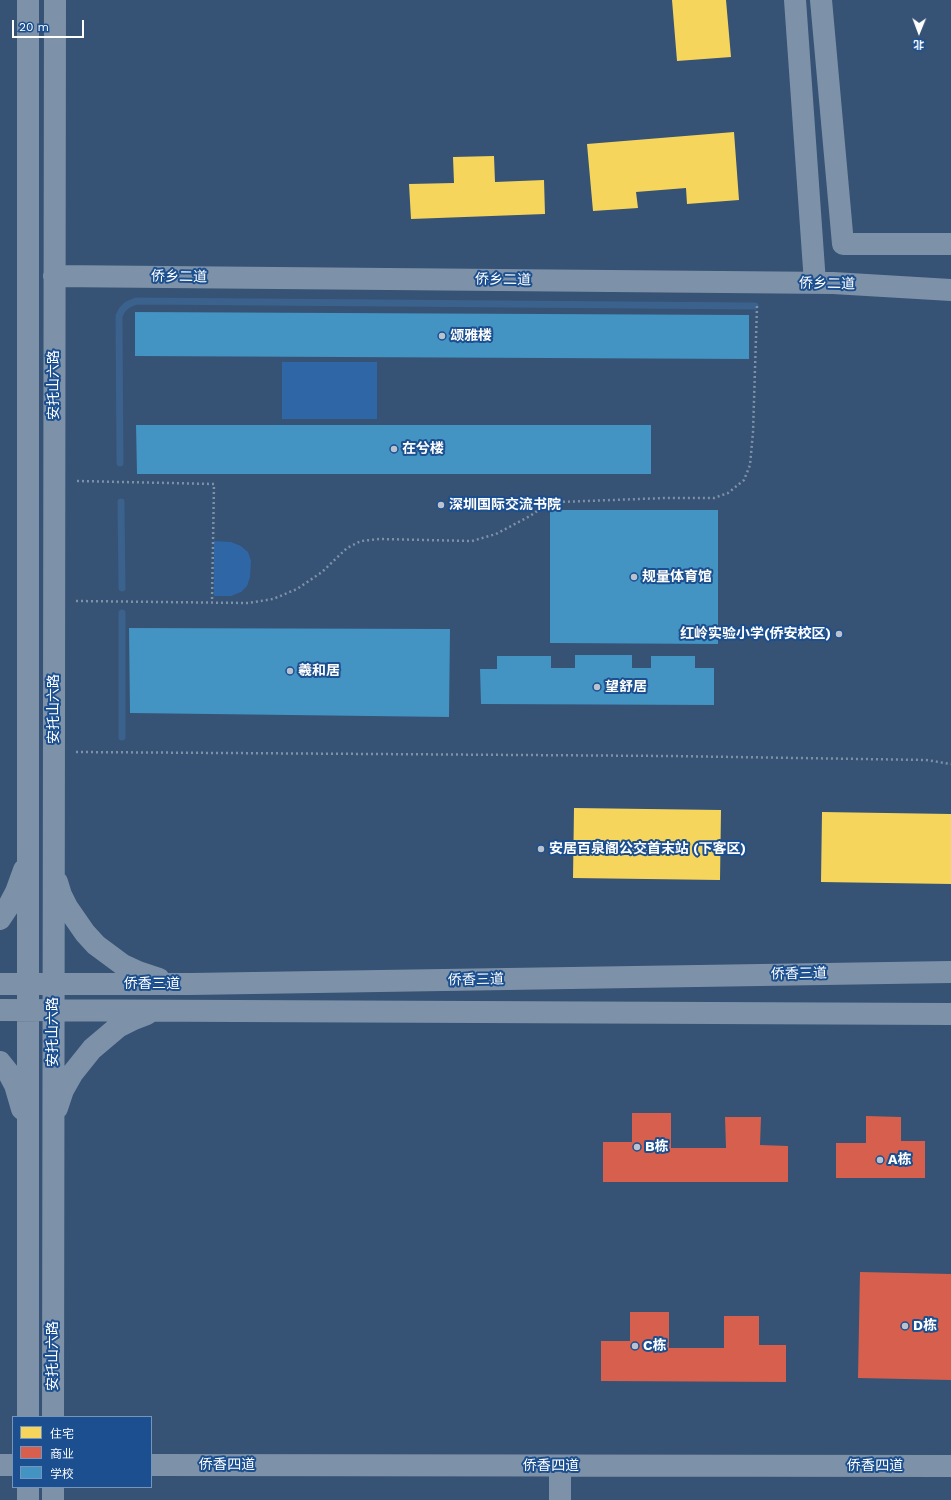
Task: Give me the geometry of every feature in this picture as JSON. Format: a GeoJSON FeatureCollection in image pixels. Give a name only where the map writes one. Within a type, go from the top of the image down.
{"type":"FeatureCollection","features":[{"type":"Feature","properties":{"kind":"street","name":"安托山六路"},"geometry":{"type":"LineString","coordinates":[[28,0],[28,1416]]}},
{"type":"Feature","properties":{"kind":"street","name":"安托山六路"},"geometry":{"type":"LineString","coordinates":[[53,1416],[55,0]]}},
{"type":"Feature","properties":{"kind":"street"},"geometry":{"type":"LineString","coordinates":[[795,0],[815,283]]}},
{"type":"Feature","properties":{"kind":"street"},"geometry":{"type":"LineString","coordinates":[[821,0],[843,244],[951,244]]}},
{"type":"Feature","properties":{"kind":"street","name":"侨乡二道"},"geometry":{"type":"LineString","coordinates":[[54,276],[815,283],[951,290]]}},
{"type":"Feature","properties":{"kind":"street"},"geometry":{"type":"LineString","coordinates":[[0,919],[8,907],[22,876],[28,841]]}},
{"type":"Feature","properties":{"kind":"street"},"geometry":{"type":"LineString","coordinates":[[54,865],[61,895],[67,907],[96,945],[123,964],[138,972],[154,978],[190,984]]}},
{"type":"Feature","properties":{"kind":"street","name":"侨香三道"},"geometry":{"type":"LineString","coordinates":[[0,984],[190,984],[951,972]]}},
{"type":"Feature","properties":{"kind":"street","name":"侨香三道"},"geometry":{"type":"LineString","coordinates":[[0,1010],[951,1014]]}},
{"type":"Feature","properties":{"kind":"street"},"geometry":{"type":"LineString","coordinates":[[53,1125],[63,1090],[72,1074],[92,1049],[118,1027],[134,1018],[166,1010]]}},
{"type":"Feature","properties":{"kind":"street"},"geometry":{"type":"LineString","coordinates":[[0,1062],[8,1072],[15,1085],[24,1117],[28,1147]]}},
{"type":"Feature","properties":{"kind":"street"},"geometry":{"type":"LineString","coordinates":[[0,1465],[12,1465]]}},
{"type":"Feature","properties":{"kind":"street","name":"侨香四道"},"geometry":{"type":"LineString","coordinates":[[152,1465],[951,1466]]}},
{"type":"Feature","properties":{"kind":"street"},"geometry":{"type":"LineString","coordinates":[[560,1466],[560,1500]]}},
{"type":"Feature","properties":{"kind":"street"},"geometry":{"type":"LineString","coordinates":[[28,1488],[28,1500]]}},
{"type":"Feature","properties":{"kind":"street"},"geometry":{"type":"LineString","coordinates":[[53,1488],[53,1500]]}},
{"type":"Feature","properties":{"kind":"path"},"geometry":{"type":"LineString","coordinates":[[54,600],[248,603],[273,599],[297,589],[322,572],[347,548],[361,541],[380,539],[472,541],[496,534],[530,516],[543,507],[559,502],[666,498],[714,498],[728,493],[744,480],[750,465],[754,432],[758,283]]}},
{"type":"Feature","properties":{"kind":"path"},"geometry":{"type":"LineString","coordinates":[[54,481],[214,484],[212,602]]}},
{"type":"Feature","properties":{"kind":"path"},"geometry":{"type":"LineString","coordinates":[[54,751],[926,760],[951,764]]}},
{"type":"Feature","properties":{"kind":"shaded area"},"geometry":{"type":"Polygon","coordinates":[[[282,362],[377,362],[377,419],[282,419],[282,362]]]}},
{"type":"Feature","properties":{"kind":"shaded area"},"geometry":{"type":"Polygon","coordinates":[[[214,541],[231,542],[241,546],[248,552],[251,561],[250,577],[247,586],[241,592],[231,596],[214,596],[214,541]]]}},
{"type":"Feature","properties":{"kind":"building: 住宅"},"geometry":{"type":"Polygon","coordinates":[[[672,0],[726,0],[731,57],[677,61],[672,0]]]}},
{"type":"Feature","properties":{"kind":"building: 住宅"},"geometry":{"type":"Polygon","coordinates":[[[734,132],[739,200],[687,204],[686,188],[636,192],[638,208],[593,211],[587,144],[734,132]]]}},
{"type":"Feature","properties":{"kind":"building: 住宅"},"geometry":{"type":"Polygon","coordinates":[[[494,156],[495,182],[544,180],[545,214],[411,219],[409,184],[454,183],[453,157],[494,156]]]}},
{"type":"Feature","properties":{"kind":"building: 住宅"},"geometry":{"type":"Polygon","coordinates":[[[574,808],[721,810],[720,880],[573,878],[574,808]]]}},
{"type":"Feature","properties":{"kind":"building: 住宅"},"geometry":{"type":"Polygon","coordinates":[[[822,812],[951,814],[951,884],[821,882],[822,812]]]}},
{"type":"Feature","properties":{"kind":"building: 商业","name":"B栋"},"geometry":{"type":"Polygon","coordinates":[[[632,1113],[671,1113],[671,1148],[726,1148],[725,1117],[761,1117],[760,1145],[788,1146],[788,1182],[603,1182],[603,1142],[632,1142],[632,1113]]]}},
{"type":"Feature","properties":{"kind":"building: 商业","name":"A栋"},"geometry":{"type":"Polygon","coordinates":[[[866,1116],[901,1117],[901,1141],[925,1141],[925,1178],[836,1178],[836,1143],[866,1143],[866,1116]]]}},
{"type":"Feature","properties":{"kind":"building: 商业","name":"D栋"},"geometry":{"type":"Polygon","coordinates":[[[860,1272],[951,1274],[951,1380],[858,1378],[860,1272]]]}},
{"type":"Feature","properties":{"kind":"building: 商业","name":"C栋"},"geometry":{"type":"Polygon","coordinates":[[[630,1312],[669,1312],[669,1348],[724,1348],[724,1316],[759,1316],[759,1345],[786,1345],[786,1382],[601,1381],[601,1341],[630,1341],[630,1312]]]}},
{"type":"Feature","properties":{"kind":"building: 学校","name":"颂雅楼"},"geometry":{"type":"Polygon","coordinates":[[[135,312],[749,315],[749,359],[135,356],[135,312]]]}},
{"type":"Feature","properties":{"kind":"building: 学校","name":"在兮楼"},"geometry":{"type":"Polygon","coordinates":[[[136,425],[651,425],[651,474],[137,474],[136,425]]]}},
{"type":"Feature","properties":{"kind":"building: 学校","name":"规量体育馆"},"geometry":{"type":"Polygon","coordinates":[[[550,510],[718,510],[718,644],[550,643],[550,510]]]}},
{"type":"Feature","properties":{"kind":"building: 学校","name":"羲和居"},"geometry":{"type":"Polygon","coordinates":[[[129,628],[450,629],[449,717],[130,713],[129,628]]]}},
{"type":"Feature","properties":{"kind":"building: 学校","name":"望舒居"},"geometry":{"type":"Polygon","coordinates":[[[575,655],[632,655],[632,668],[651,668],[651,656],[695,656],[695,668],[714,668],[714,705],[481,704],[480,669],[497,669],[497,656],[551,656],[551,668],[575,668],[575,655]]]}},
{"type":"Feature","properties":{"kind":"waterway"},"geometry":{"type":"LineString","coordinates":[[120,463],[119,316],[127,305],[136,301],[755,306]]}},
{"type":"Feature","properties":{"kind":"waterway"},"geometry":{"type":"LineString","coordinates":[[121,502],[122,588]]}},
{"type":"Feature","properties":{"kind":"waterway"},"geometry":{"type":"LineString","coordinates":[[122,613],[122,737]]}},
{"type":"Feature","properties":{"kind":"place","name":"颂雅楼"},"geometry":{"type":"Point","coordinates":[442,336]}},
{"type":"Feature","properties":{"kind":"place","name":"在兮楼"},"geometry":{"type":"Point","coordinates":[394,449]}},
{"type":"Feature","properties":{"kind":"place","name":"深圳国际交流书院"},"geometry":{"type":"Point","coordinates":[441,505]}},
{"type":"Feature","properties":{"kind":"place","name":"规量体育馆"},"geometry":{"type":"Point","coordinates":[634,577]}},
{"type":"Feature","properties":{"kind":"place","name":"红岭实验小学(侨安校区)"},"geometry":{"type":"Point","coordinates":[839,634]}},
{"type":"Feature","properties":{"kind":"place","name":"羲和居"},"geometry":{"type":"Point","coordinates":[290,671]}},
{"type":"Feature","properties":{"kind":"place","name":"望舒居"},"geometry":{"type":"Point","coordinates":[597,687]}},
{"type":"Feature","properties":{"kind":"place","name":"安居百泉阁公交首末站 (下客区)"},"geometry":{"type":"Point","coordinates":[541,849]}},
{"type":"Feature","properties":{"kind":"place","name":"B栋"},"geometry":{"type":"Point","coordinates":[637,1147]}},
{"type":"Feature","properties":{"kind":"place","name":"A栋"},"geometry":{"type":"Point","coordinates":[880,1160]}},
{"type":"Feature","properties":{"kind":"place","name":"D栋"},"geometry":{"type":"Point","coordinates":[905,1326]}},
{"type":"Feature","properties":{"kind":"place","name":"C栋"},"geometry":{"type":"Point","coordinates":[635,1346]}}]}
